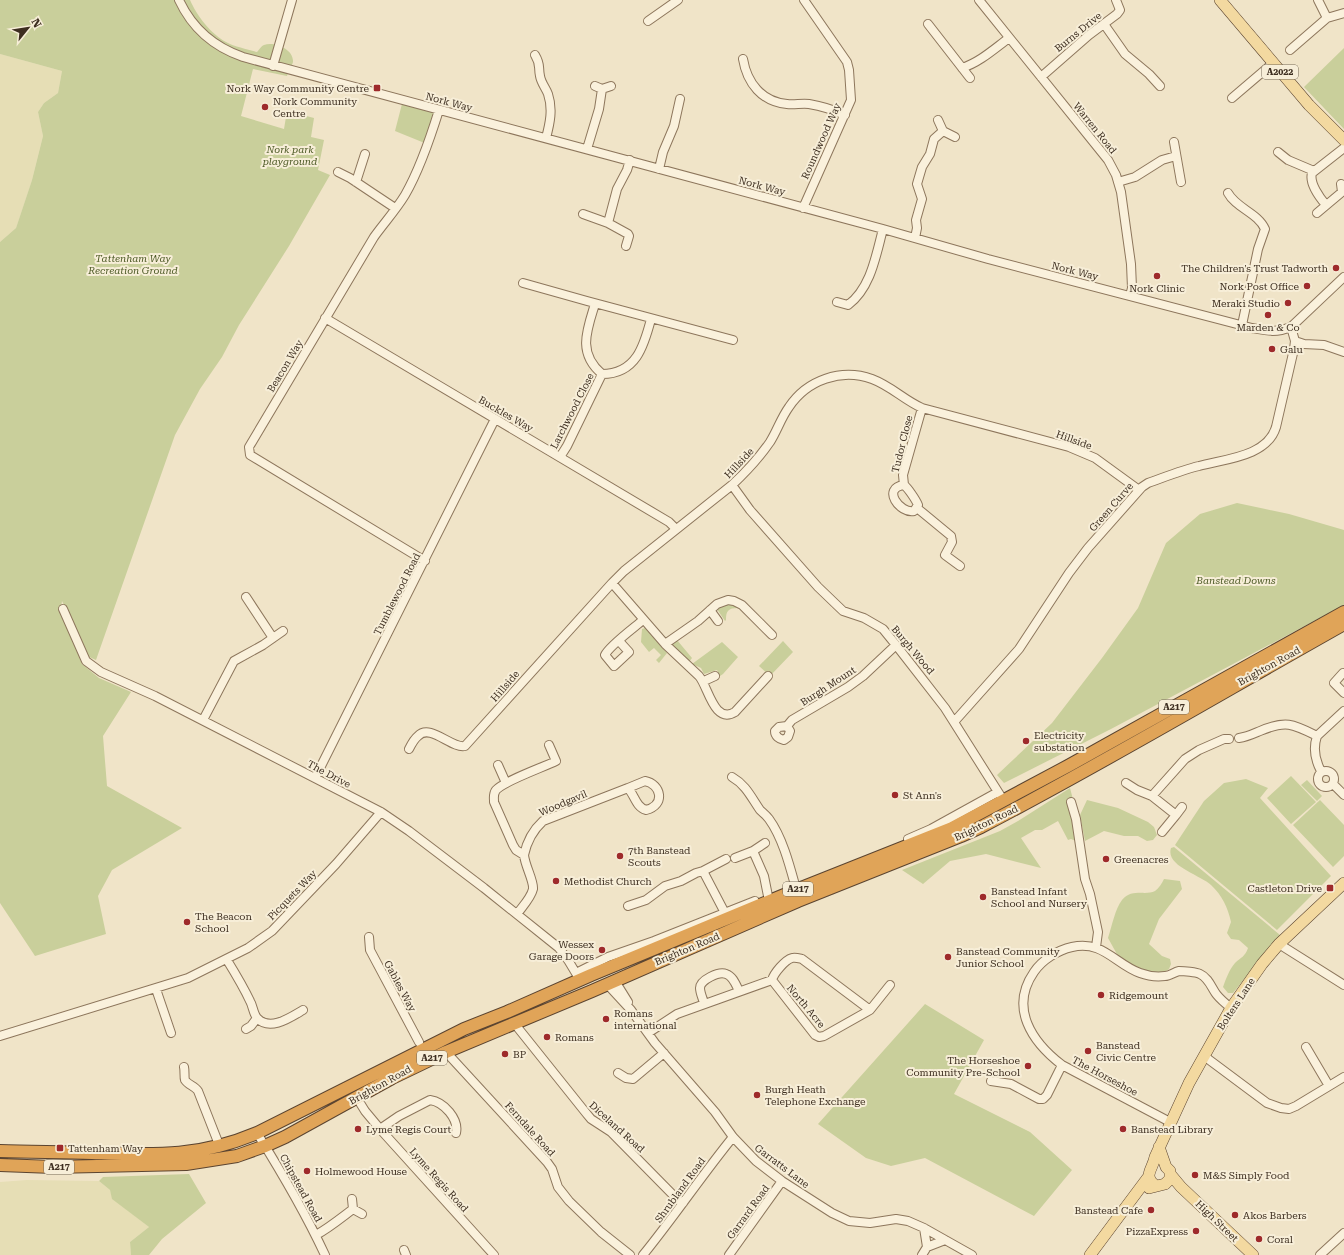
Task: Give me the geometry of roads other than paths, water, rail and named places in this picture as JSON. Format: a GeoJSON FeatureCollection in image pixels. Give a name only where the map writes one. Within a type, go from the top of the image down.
{"type":"FeatureCollection","features":[{"type":"Feature","properties":{"kind":"highway","name":"Brighton Road"},"geometry":{"type":"LineString","coordinates":[[0,1151],[144,1155],[181,1153],[216,1147],[241,1140],[464,1029],[507,1012],[578,977],[952,828],[1001,796],[1344,612]]}},
{"type":"Feature","properties":{"kind":"highway","name":"Brighton Road"},"geometry":{"type":"LineString","coordinates":[[0,1165],[53,1167],[186,1164],[237,1156],[265,1146],[392,1078],[446,1052],[798,901],[981,827],[1102,762],[1238,683],[1344,624]]}},
{"type":"Feature","properties":{"kind":"highway"},"geometry":{"type":"LineString","coordinates":[[507,1012],[522,1010],[604,977],[612,977],[611,982]]}},
{"type":"Feature","properties":{"kind":"highway"},"geometry":{"type":"LineString","coordinates":[[0,1158],[94,1161],[119,1166]]}},
{"type":"Feature","properties":{"kind":"main road","name":"A2022"},"geometry":{"type":"LineString","coordinates":[[1220,0],[1309,105],[1344,140]]}},
{"type":"Feature","properties":{"kind":"main road","name":"Bolters Lane"},"geometry":{"type":"LineString","coordinates":[[1149,1176],[1149,1172],[1154,1165],[1159,1147],[1189,1083],[1231,1008],[1262,964],[1279,944],[1344,884]]}},
{"type":"Feature","properties":{"kind":"main road"},"geometry":{"type":"LineString","coordinates":[[1159,1147],[1164,1178]]}},
{"type":"Feature","properties":{"kind":"main road"},"geometry":{"type":"LineString","coordinates":[[1154,1165],[1158,1164],[1164,1178]]}},
{"type":"Feature","properties":{"kind":"main road"},"geometry":{"type":"LineString","coordinates":[[1090,1255],[1149,1176]]}},
{"type":"Feature","properties":{"kind":"main road","name":"High Street"},"geometry":{"type":"LineString","coordinates":[[1149,1176],[1149,1180],[1164,1178],[1181,1187],[1253,1255]]}},
{"type":"Feature","properties":{"kind":"main road"},"geometry":{"type":"LineString","coordinates":[[1137,1192],[1164,1178]]}},
{"type":"Feature","properties":{"kind":"street","name":"Nork Way"},"geometry":{"type":"LineString","coordinates":[[179,0],[193,24],[204,35],[228,52],[274,66],[587,148],[803,208],[883,228],[988,259],[1268,332],[1281,331],[1291,327],[1344,277]]}},
{"type":"Feature","properties":{"kind":"street"},"geometry":{"type":"LineString","coordinates":[[274,66],[292,0]]}},
{"type":"Feature","properties":{"kind":"street"},"geometry":{"type":"LineString","coordinates":[[648,21],[678,0]]}},
{"type":"Feature","properties":{"kind":"street","name":"Roundwood Way"},"geometry":{"type":"LineString","coordinates":[[803,208],[851,100],[850,70],[847,62],[804,0]]}},
{"type":"Feature","properties":{"kind":"street","name":"Warren Road"},"geometry":{"type":"LineString","coordinates":[[979,0],[1108,160],[1114,170],[1118,182],[1131,264],[1132,288],[1130,296]]}},
{"type":"Feature","properties":{"kind":"street","name":"Burns Drive"},"geometry":{"type":"LineString","coordinates":[[1041,77],[1089,35],[1119,12],[1116,0]]}},
{"type":"Feature","properties":{"kind":"street"},"geometry":{"type":"LineString","coordinates":[[1318,0],[1327,18]]}},
{"type":"Feature","properties":{"kind":"street"},"geometry":{"type":"LineString","coordinates":[[1290,50],[1327,18],[1344,13]]}},
{"type":"Feature","properties":{"kind":"street"},"geometry":{"type":"LineString","coordinates":[[928,24],[970,78]]}},
{"type":"Feature","properties":{"kind":"street"},"geometry":{"type":"LineString","coordinates":[[1104,24],[1126,54],[1160,86]]}},
{"type":"Feature","properties":{"kind":"street"},"geometry":{"type":"LineString","coordinates":[[962,68],[980,60],[1009,38]]}},
{"type":"Feature","properties":{"kind":"street"},"geometry":{"type":"LineString","coordinates":[[535,55],[543,62],[540,76],[548,93],[551,109],[546,138]]}},
{"type":"Feature","properties":{"kind":"street"},"geometry":{"type":"LineString","coordinates":[[744,59],[748,78],[760,94],[769,99],[778,103],[789,105],[810,104],[845,115]]}},
{"type":"Feature","properties":{"kind":"street"},"geometry":{"type":"LineString","coordinates":[[1232,98],[1273,63]]}},
{"type":"Feature","properties":{"kind":"street"},"geometry":{"type":"LineString","coordinates":[[587,148],[599,109],[599,88],[611,86]]}},
{"type":"Feature","properties":{"kind":"street"},"geometry":{"type":"LineString","coordinates":[[659,169],[663,152],[673,130],[673,109],[680,99]]}},
{"type":"Feature","properties":{"kind":"street","name":"Beacon Way"},"geometry":{"type":"LineString","coordinates":[[425,561],[250,455],[248,447],[374,238],[395,208],[416,173],[439,110]]}},
{"type":"Feature","properties":{"kind":"street"},"geometry":{"type":"LineString","coordinates":[[938,120],[943,130],[955,137]]}},
{"type":"Feature","properties":{"kind":"street"},"geometry":{"type":"LineString","coordinates":[[915,238],[917,228],[916,220],[922,199],[917,184],[922,167],[930,154],[934,139],[943,130]]}},
{"type":"Feature","properties":{"kind":"street"},"geometry":{"type":"LineString","coordinates":[[1174,142],[1181,182]]}},
{"type":"Feature","properties":{"kind":"street"},"geometry":{"type":"LineString","coordinates":[[1326,205],[1320,198],[1310,177],[1314,171],[1344,148]]}},
{"type":"Feature","properties":{"kind":"street"},"geometry":{"type":"LineString","coordinates":[[1278,152],[1288,160],[1314,171]]}},
{"type":"Feature","properties":{"kind":"street"},"geometry":{"type":"LineString","coordinates":[[356,182],[365,154]]}},
{"type":"Feature","properties":{"kind":"street"},"geometry":{"type":"LineString","coordinates":[[1118,182],[1135,177],[1162,160],[1176,156]]}},
{"type":"Feature","properties":{"kind":"street"},"geometry":{"type":"LineString","coordinates":[[608,223],[617,189],[627,170],[630,160]]}},
{"type":"Feature","properties":{"kind":"street"},"geometry":{"type":"LineString","coordinates":[[338,172],[395,208]]}},
{"type":"Feature","properties":{"kind":"street"},"geometry":{"type":"LineString","coordinates":[[1317,212],[1342,192],[1341,184]]}},
{"type":"Feature","properties":{"kind":"street"},"geometry":{"type":"LineString","coordinates":[[1228,193],[1232,199],[1260,221],[1265,228],[1258,249],[1242,325]]}},
{"type":"Feature","properties":{"kind":"street"},"geometry":{"type":"LineString","coordinates":[[583,214],[608,223],[628,234],[629,236],[626,246]]}},
{"type":"Feature","properties":{"kind":"street"},"geometry":{"type":"LineString","coordinates":[[837,302],[848,305],[854,301],[864,287],[873,265],[883,228]]}},
{"type":"Feature","properties":{"kind":"street"},"geometry":{"type":"LineString","coordinates":[[523,283],[595,304],[733,340]]}},
{"type":"Feature","properties":{"kind":"street","name":"Larchwood Close"},"geometry":{"type":"LineString","coordinates":[[595,304],[585,339],[586,350],[590,360],[602,374]]}},
{"type":"Feature","properties":{"kind":"street","name":"Buckles Way"},"geometry":{"type":"LineString","coordinates":[[325,318],[669,522],[676,529]]}},
{"type":"Feature","properties":{"kind":"street","name":"Larchwood Close"},"geometry":{"type":"LineString","coordinates":[[602,374],[613,373],[622,369],[635,359],[644,344],[652,319]]}},
{"type":"Feature","properties":{"kind":"street","name":"Green Curve"},"geometry":{"type":"LineString","coordinates":[[954,722],[1019,649],[1088,548],[1139,490],[1148,483],[1198,466],[1253,452],[1269,439],[1274,433],[1276,427],[1295,341],[1291,327]]}},
{"type":"Feature","properties":{"kind":"street"},"geometry":{"type":"LineString","coordinates":[[1295,341],[1304,344],[1324,345],[1344,352]]}},
{"type":"Feature","properties":{"kind":"street","name":"Larchwood Close"},"geometry":{"type":"LineString","coordinates":[[560,457],[567,446],[602,374]]}},
{"type":"Feature","properties":{"kind":"street","name":"Hillside"},"geometry":{"type":"LineString","coordinates":[[409,749],[417,736],[425,732],[435,734],[459,746],[466,746],[612,583],[624,571],[732,485],[761,454],[777,430],[794,399],[803,391],[822,380],[846,375],[871,379],[885,384],[910,403],[922,408],[1069,447],[1095,458],[1139,490]]}},
{"type":"Feature","properties":{"kind":"street","name":"Tudor Close"},"geometry":{"type":"LineString","coordinates":[[904,485],[898,487],[894,492],[893,498],[908,511],[914,511],[918,505],[916,500],[904,485],[903,475],[922,408]]}},
{"type":"Feature","properties":{"kind":"street","name":"Tumblewood Road"},"geometry":{"type":"LineString","coordinates":[[315,778],[495,419]]}},
{"type":"Feature","properties":{"kind":"street","name":"Burgh Wood"},"geometry":{"type":"LineString","coordinates":[[732,485],[750,510],[818,587],[843,611],[864,618],[882,629],[896,645],[929,685],[1001,796]]}},
{"type":"Feature","properties":{"kind":"street"},"geometry":{"type":"LineString","coordinates":[[917,508],[951,536],[952,542],[945,555],[960,566]]}},
{"type":"Feature","properties":{"kind":"street"},"geometry":{"type":"LineString","coordinates":[[612,583],[665,644],[704,681],[714,708],[722,713],[727,715],[735,712],[768,676]]}},
{"type":"Feature","properties":{"kind":"street"},"geometry":{"type":"LineString","coordinates":[[245,596],[273,638]]}},
{"type":"Feature","properties":{"kind":"street"},"geometry":{"type":"LineString","coordinates":[[665,644],[698,621],[710,610],[728,600],[734,601],[742,606],[772,635]]}},
{"type":"Feature","properties":{"kind":"street","name":"The Drive"},"geometry":{"type":"LineString","coordinates":[[62,608],[86,661],[101,672],[155,696],[381,812],[410,831],[559,948],[578,977]]}},
{"type":"Feature","properties":{"kind":"street"},"geometry":{"type":"LineString","coordinates":[[710,610],[718,621]]}},
{"type":"Feature","properties":{"kind":"street"},"geometry":{"type":"LineString","coordinates":[[619,641],[643,620]]}},
{"type":"Feature","properties":{"kind":"street"},"geometry":{"type":"LineString","coordinates":[[203,720],[234,661],[283,632]]}},
{"type":"Feature","properties":{"kind":"street","name":"Burgh Mount"},"geometry":{"type":"LineString","coordinates":[[787,726],[792,720],[831,698],[863,676],[896,645]]}},
{"type":"Feature","properties":{"kind":"street"},"geometry":{"type":"LineString","coordinates":[[1343,673],[1334,683],[1344,693]]}},
{"type":"Feature","properties":{"kind":"street"},"geometry":{"type":"LineString","coordinates":[[704,681],[715,676]]}},
{"type":"Feature","properties":{"kind":"street"},"geometry":{"type":"LineString","coordinates":[[1321,772],[1315,756],[1315,741],[1317,736],[1344,711]]}},
{"type":"Feature","properties":{"kind":"street"},"geometry":{"type":"LineString","coordinates":[[1152,796],[1185,759],[1199,750],[1224,739],[1229,739],[1230,735],[1235,734],[1239,738],[1247,737],[1275,726],[1290,724],[1317,736]]}},
{"type":"Feature","properties":{"kind":"street"},"geometry":{"type":"LineString","coordinates":[[498,766],[503,785],[556,761],[549,745]]}},
{"type":"Feature","properties":{"kind":"street"},"geometry":{"type":"LineString","coordinates":[[1327,770],[1332,773],[1334,778],[1333,784],[1326,787],[1319,783],[1318,776],[1321,772],[1327,770]]}},
{"type":"Feature","properties":{"kind":"street"},"geometry":{"type":"LineString","coordinates":[[732,777],[740,782],[753,797],[760,810],[768,818],[787,857],[795,884]]}},
{"type":"Feature","properties":{"kind":"street"},"geometry":{"type":"LineString","coordinates":[[1126,782],[1137,790],[1152,796],[1176,815]]}},
{"type":"Feature","properties":{"kind":"street"},"geometry":{"type":"LineString","coordinates":[[1333,784],[1344,795]]}},
{"type":"Feature","properties":{"kind":"street","name":"Woodgavil"},"geometry":{"type":"LineString","coordinates":[[503,785],[495,791],[494,802],[513,845],[516,850],[524,855]]}},
{"type":"Feature","properties":{"kind":"street","name":"Woodgavil"},"geometry":{"type":"LineString","coordinates":[[517,914],[531,894],[533,888],[524,862],[524,855],[528,839],[536,827],[543,821],[628,788]]}},
{"type":"Feature","properties":{"kind":"street","name":"Brighton Road"},"geometry":{"type":"LineString","coordinates":[[578,977],[608,957],[654,941],[768,896],[931,829],[1001,796]]}},
{"type":"Feature","properties":{"kind":"street"},"geometry":{"type":"LineString","coordinates":[[1071,802],[1076,819],[1086,879],[1098,932],[1096,947]]}},
{"type":"Feature","properties":{"kind":"street"},"geometry":{"type":"LineString","coordinates":[[1162,832],[1182,807]]}},
{"type":"Feature","properties":{"kind":"street","name":"Picquets Way"},"geometry":{"type":"LineString","coordinates":[[0,1036],[188,978],[227,960],[248,948],[272,931],[336,864],[381,812]]}},
{"type":"Feature","properties":{"kind":"street"},"geometry":{"type":"LineString","coordinates":[[735,858],[753,851],[765,843]]}},
{"type":"Feature","properties":{"kind":"street"},"geometry":{"type":"LineString","coordinates":[[753,851],[764,876],[768,896]]}},
{"type":"Feature","properties":{"kind":"street"},"geometry":{"type":"LineString","coordinates":[[628,906],[647,903],[660,889],[703,871],[726,859]]}},
{"type":"Feature","properties":{"kind":"street"},"geometry":{"type":"LineString","coordinates":[[703,871],[724,913]]}},
{"type":"Feature","properties":{"kind":"street","name":"Gables Way"},"geometry":{"type":"LineString","coordinates":[[369,938],[370,950],[419,1042]]}},
{"type":"Feature","properties":{"kind":"street"},"geometry":{"type":"LineString","coordinates":[[1279,944],[1344,985]]}},
{"type":"Feature","properties":{"kind":"street","name":"The Horseshoe"},"geometry":{"type":"LineString","coordinates":[[1170,1122],[1062,1065],[1047,1053],[1031,1032],[1023,1009],[1025,990],[1030,978],[1042,962],[1060,951],[1072,947],[1096,947],[1110,954],[1128,968],[1142,974],[1166,976],[1179,971],[1201,974],[1210,983],[1218,996],[1231,1008]]}},
{"type":"Feature","properties":{"kind":"street"},"geometry":{"type":"LineString","coordinates":[[648,1034],[677,1014],[704,1003],[772,980],[774,974],[790,959],[796,957],[802,959],[870,1010]]}},
{"type":"Feature","properties":{"kind":"street"},"geometry":{"type":"LineString","coordinates":[[227,960],[245,991],[257,1018],[262,1022],[274,1024],[303,1010]]}},
{"type":"Feature","properties":{"kind":"street"},"geometry":{"type":"LineString","coordinates":[[704,1003],[700,988],[701,984],[704,980],[720,973],[726,974],[732,978],[739,991]]}},
{"type":"Feature","properties":{"kind":"street","name":"North Acre"},"geometry":{"type":"LineString","coordinates":[[772,980],[815,1034],[819,1036],[824,1036],[870,1010],[890,985]]}},
{"type":"Feature","properties":{"kind":"street","name":"Garratts Lane"},"geometry":{"type":"LineString","coordinates":[[611,982],[623,992],[631,1010],[648,1034],[715,1112],[733,1137],[756,1161],[782,1181],[832,1213],[848,1221],[870,1223],[896,1219],[908,1221],[924,1228],[972,1255]]}},
{"type":"Feature","properties":{"kind":"street"},"geometry":{"type":"LineString","coordinates":[[156,988],[170,1033]]}},
{"type":"Feature","properties":{"kind":"street"},"geometry":{"type":"LineString","coordinates":[[246,1029],[251,1026],[257,1018]]}},
{"type":"Feature","properties":{"kind":"street","name":"Diceland Road"},"geometry":{"type":"LineString","coordinates":[[514,1023],[588,1116],[610,1132],[677,1199],[683,1203]]}},
{"type":"Feature","properties":{"kind":"street"},"geometry":{"type":"LineString","coordinates":[[1306,1047],[1329,1086]]}},
{"type":"Feature","properties":{"kind":"street","name":"Ferndale Road"},"geometry":{"type":"LineString","coordinates":[[446,1052],[547,1162],[552,1169],[558,1187],[569,1201],[601,1232],[630,1255]]}},
{"type":"Feature","properties":{"kind":"street"},"geometry":{"type":"LineString","coordinates":[[618,1073],[633,1080],[664,1053]]}},
{"type":"Feature","properties":{"kind":"street"},"geometry":{"type":"LineString","coordinates":[[1204,1056],[1267,1103],[1281,1108],[1289,1109],[1296,1106],[1344,1077]]}},
{"type":"Feature","properties":{"kind":"street"},"geometry":{"type":"LineString","coordinates":[[991,1081],[1010,1084],[1039,1099],[1043,1099],[1047,1095],[1062,1065]]}},
{"type":"Feature","properties":{"kind":"street"},"geometry":{"type":"LineString","coordinates":[[184,1067],[185,1080],[198,1091],[218,1142]]}},
{"type":"Feature","properties":{"kind":"street","name":"Lyme Regis Road"},"geometry":{"type":"LineString","coordinates":[[357,1098],[365,1111],[380,1129],[494,1255]]}},
{"type":"Feature","properties":{"kind":"street"},"geometry":{"type":"LineString","coordinates":[[380,1129],[399,1116],[430,1100],[436,1101],[452,1116],[457,1127],[456,1133]]}},
{"type":"Feature","properties":{"kind":"street","name":"Chipstead Road"},"geometry":{"type":"LineString","coordinates":[[257,1133],[316,1235],[325,1255]]}},
{"type":"Feature","properties":{"kind":"street","name":"Shrubland Road"},"geometry":{"type":"LineString","coordinates":[[643,1255],[733,1137]]}},
{"type":"Feature","properties":{"kind":"street","name":"Garrard Road"},"geometry":{"type":"LineString","coordinates":[[729,1255],[782,1181]]}},
{"type":"Feature","properties":{"kind":"street"},"geometry":{"type":"LineString","coordinates":[[352,1199],[353,1209]]}},
{"type":"Feature","properties":{"kind":"street"},"geometry":{"type":"LineString","coordinates":[[316,1235],[331,1226],[338,1219],[353,1209]]}},
{"type":"Feature","properties":{"kind":"street"},"geometry":{"type":"LineString","coordinates":[[353,1209],[362,1214]]}},
{"type":"Feature","properties":{"kind":"street"},"geometry":{"type":"LineString","coordinates":[[924,1228],[927,1247]]}},
{"type":"Feature","properties":{"kind":"street"},"geometry":{"type":"LineString","coordinates":[[1320,1255],[1344,1233]]}},
{"type":"Feature","properties":{"kind":"street"},"geometry":{"type":"LineString","coordinates":[[922,1255],[927,1247],[945,1240]]}},
{"type":"Feature","properties":{"kind":"place","name":"Nork Way Community Centre"},"geometry":{"type":"Point","coordinates":[377,88]}},
{"type":"Feature","properties":{"kind":"place","name":"Nork Community Centre"},"geometry":{"type":"Point","coordinates":[265,107]}},
{"type":"Feature","properties":{"kind":"place","name":"The Children's Trust Tadworth"},"geometry":{"type":"Point","coordinates":[1336,268]}},
{"type":"Feature","properties":{"kind":"place","name":"Nork Clinic"},"geometry":{"type":"Point","coordinates":[1157,276]}},
{"type":"Feature","properties":{"kind":"place","name":"Nork Post Office"},"geometry":{"type":"Point","coordinates":[1307,286]}},
{"type":"Feature","properties":{"kind":"place","name":"Meraki Studio"},"geometry":{"type":"Point","coordinates":[1288,303]}},
{"type":"Feature","properties":{"kind":"place","name":"Marden & Co"},"geometry":{"type":"Point","coordinates":[1268,315]}},
{"type":"Feature","properties":{"kind":"place","name":"Galu"},"geometry":{"type":"Point","coordinates":[1272,349]}},
{"type":"Feature","properties":{"kind":"place","name":"Electricity substation"},"geometry":{"type":"Point","coordinates":[1026,741]}},
{"type":"Feature","properties":{"kind":"place","name":"St Ann's"},"geometry":{"type":"Point","coordinates":[895,795]}},
{"type":"Feature","properties":{"kind":"place","name":"7th Banstead Scouts"},"geometry":{"type":"Point","coordinates":[620,856]}},
{"type":"Feature","properties":{"kind":"place","name":"Greenacres"},"geometry":{"type":"Point","coordinates":[1106,859]}},
{"type":"Feature","properties":{"kind":"place","name":"Methodist Church"},"geometry":{"type":"Point","coordinates":[556,881]}},
{"type":"Feature","properties":{"kind":"place","name":"Castleton Drive"},"geometry":{"type":"Point","coordinates":[1330,888]}},
{"type":"Feature","properties":{"kind":"place","name":"Banstead Infant School and Nursery"},"geometry":{"type":"Point","coordinates":[983,897]}},
{"type":"Feature","properties":{"kind":"place","name":"The Beacon School"},"geometry":{"type":"Point","coordinates":[187,922]}},
{"type":"Feature","properties":{"kind":"place","name":"Wessex Garage Doors"},"geometry":{"type":"Point","coordinates":[602,950]}},
{"type":"Feature","properties":{"kind":"place","name":"Banstead Community Junior School"},"geometry":{"type":"Point","coordinates":[948,957]}},
{"type":"Feature","properties":{"kind":"place","name":"Ridgemount"},"geometry":{"type":"Point","coordinates":[1101,995]}},
{"type":"Feature","properties":{"kind":"place","name":"Romans international"},"geometry":{"type":"Point","coordinates":[606,1019]}},
{"type":"Feature","properties":{"kind":"place","name":"Romans"},"geometry":{"type":"Point","coordinates":[547,1037]}},
{"type":"Feature","properties":{"kind":"place","name":"Banstead Civic Centre"},"geometry":{"type":"Point","coordinates":[1088,1051]}},
{"type":"Feature","properties":{"kind":"place","name":"BP"},"geometry":{"type":"Point","coordinates":[505,1054]}},
{"type":"Feature","properties":{"kind":"place","name":"The Horseshoe Community Pre-School"},"geometry":{"type":"Point","coordinates":[1028,1066]}},
{"type":"Feature","properties":{"kind":"place","name":"Burgh Heath Telephone Exchange"},"geometry":{"type":"Point","coordinates":[757,1095]}},
{"type":"Feature","properties":{"kind":"place","name":"Lyme Regis Court"},"geometry":{"type":"Point","coordinates":[358,1129]}},
{"type":"Feature","properties":{"kind":"place","name":"Banstead Library"},"geometry":{"type":"Point","coordinates":[1123,1129]}},
{"type":"Feature","properties":{"kind":"place","name":"Tattenham Way"},"geometry":{"type":"Point","coordinates":[60,1148]}},
{"type":"Feature","properties":{"kind":"place","name":"Holmewood House"},"geometry":{"type":"Point","coordinates":[307,1171]}},
{"type":"Feature","properties":{"kind":"place","name":"M&S Simply Food"},"geometry":{"type":"Point","coordinates":[1195,1175]}},
{"type":"Feature","properties":{"kind":"place","name":"Banstead Cafe"},"geometry":{"type":"Point","coordinates":[1151,1210]}},
{"type":"Feature","properties":{"kind":"place","name":"Akos Barbers"},"geometry":{"type":"Point","coordinates":[1235,1215]}},
{"type":"Feature","properties":{"kind":"place","name":"PizzaExpress"},"geometry":{"type":"Point","coordinates":[1196,1231]}},
{"type":"Feature","properties":{"kind":"place","name":"Coral"},"geometry":{"type":"Point","coordinates":[1259,1239]}},
{"type":"Feature","properties":{"kind":"park label","name":"Nork park playground"},"geometry":{"type":"Point","coordinates":[290,154]}},
{"type":"Feature","properties":{"kind":"park label","name":"Tattenham Way Recreation Ground"},"geometry":{"type":"Point","coordinates":[133,264]}},
{"type":"Feature","properties":{"kind":"park label","name":"Banstead Downs"},"geometry":{"type":"Point","coordinates":[1236,580]}}]}
